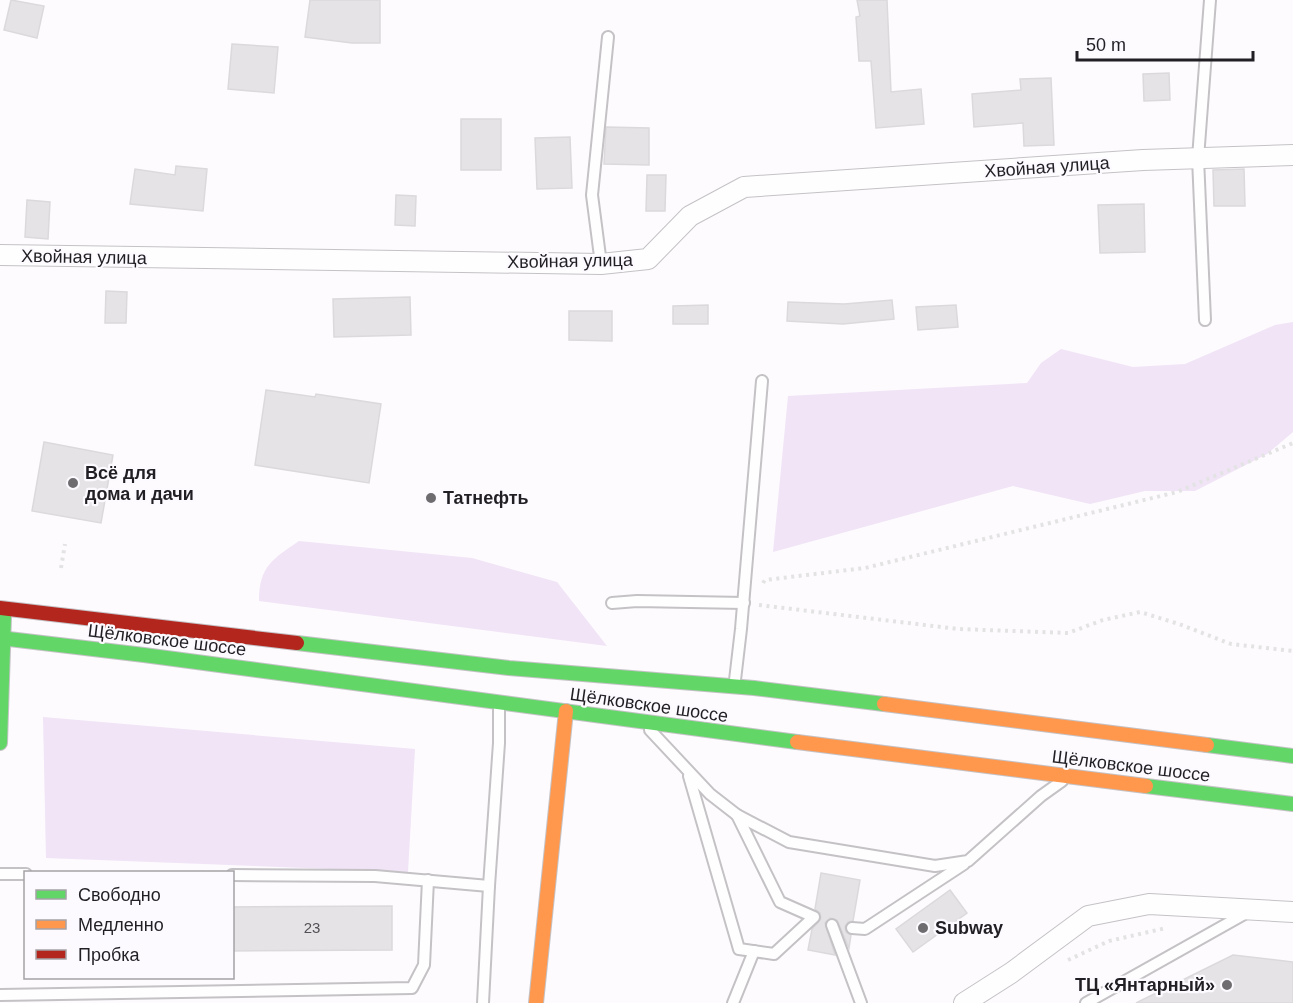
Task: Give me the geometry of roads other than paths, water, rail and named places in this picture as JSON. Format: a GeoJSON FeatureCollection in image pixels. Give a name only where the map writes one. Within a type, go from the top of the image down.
{"type":"FeatureCollection","features":[{"type":"Feature","properties":{"kind":"main road"},"geometry":{"type":"LineString","coordinates":[[0,743],[2,608]]}},
{"type":"Feature","properties":{"kind":"main road","name":"Щёлковское шоссе"},"geometry":{"type":"LineString","coordinates":[[2,608],[520,669],[754,688],[1293,756]]}},
{"type":"Feature","properties":{"kind":"main road","name":"Щёлковское шоссе"},"geometry":{"type":"LineString","coordinates":[[1,638],[156,656],[644,723],[1293,804]]}},
{"type":"Feature","properties":{"kind":"main road"},"geometry":{"type":"LineString","coordinates":[[536,1003],[566,711]]}},
{"type":"Feature","properties":{"kind":"street","name":"Хвойная улица"},"geometry":{"type":"LineString","coordinates":[[0,255],[601,264],[648,259],[690,216],[744,188],[1143,160],[1293,155]]}},
{"type":"Feature","properties":{"kind":"street"},"geometry":{"type":"LineString","coordinates":[[964,1003],[1011,974],[1088,916],[1149,904],[1293,912]]}},
{"type":"Feature","properties":{"kind":"lane"},"geometry":{"type":"LineString","coordinates":[[1205,320],[1198,159],[1209,0]]}},
{"type":"Feature","properties":{"kind":"lane"},"geometry":{"type":"LineString","coordinates":[[601,264],[592,195],[608,37]]}},
{"type":"Feature","properties":{"kind":"lane"},"geometry":{"type":"LineString","coordinates":[[735,680],[744,603],[762,381]]}},
{"type":"Feature","properties":{"kind":"lane"},"geometry":{"type":"LineString","coordinates":[[612,603],[637,601],[744,603]]}},
{"type":"Feature","properties":{"kind":"lane"},"geometry":{"type":"LineString","coordinates":[[483,1003],[500,702]]}},
{"type":"Feature","properties":{"kind":"lane"},"geometry":{"type":"LineString","coordinates":[[644,723],[710,794],[737,814],[789,842],[935,866],[968,861]]}},
{"type":"Feature","properties":{"kind":"lane"},"geometry":{"type":"LineString","coordinates":[[688,772],[740,949],[774,954],[814,917],[780,903],[737,814]]}},
{"type":"Feature","properties":{"kind":"lane"},"geometry":{"type":"LineString","coordinates":[[852,927],[865,929],[968,861],[1041,796],[1068,777]]}},
{"type":"Feature","properties":{"kind":"lane"},"geometry":{"type":"LineString","coordinates":[[0,874],[24,874]]}},
{"type":"Feature","properties":{"kind":"lane"},"geometry":{"type":"LineString","coordinates":[[234,875],[375,876],[489,886]]}},
{"type":"Feature","properties":{"kind":"lane"},"geometry":{"type":"LineString","coordinates":[[0,995],[412,988],[424,965],[429,880]]}},
{"type":"Feature","properties":{"kind":"lane"},"geometry":{"type":"LineString","coordinates":[[1086,1003],[1252,910]]}},
{"type":"Feature","properties":{"kind":"lane"},"geometry":{"type":"LineString","coordinates":[[832,926],[861,1003]]}},
{"type":"Feature","properties":{"kind":"lane"},"geometry":{"type":"LineString","coordinates":[[733,1003],[754,951]]}},
{"type":"Feature","properties":{"kind":"place","name":"Всё для дома и дачи"},"geometry":{"type":"Point","coordinates":[73,483]}},
{"type":"Feature","properties":{"kind":"place","name":"Татнефть"},"geometry":{"type":"Point","coordinates":[431,498]}},
{"type":"Feature","properties":{"kind":"place","name":"Subway"},"geometry":{"type":"Point","coordinates":[923,928]}},
{"type":"Feature","properties":{"kind":"place","name":"ТЦ «Янтарный»"},"geometry":{"type":"Point","coordinates":[1227,985]}}]}
